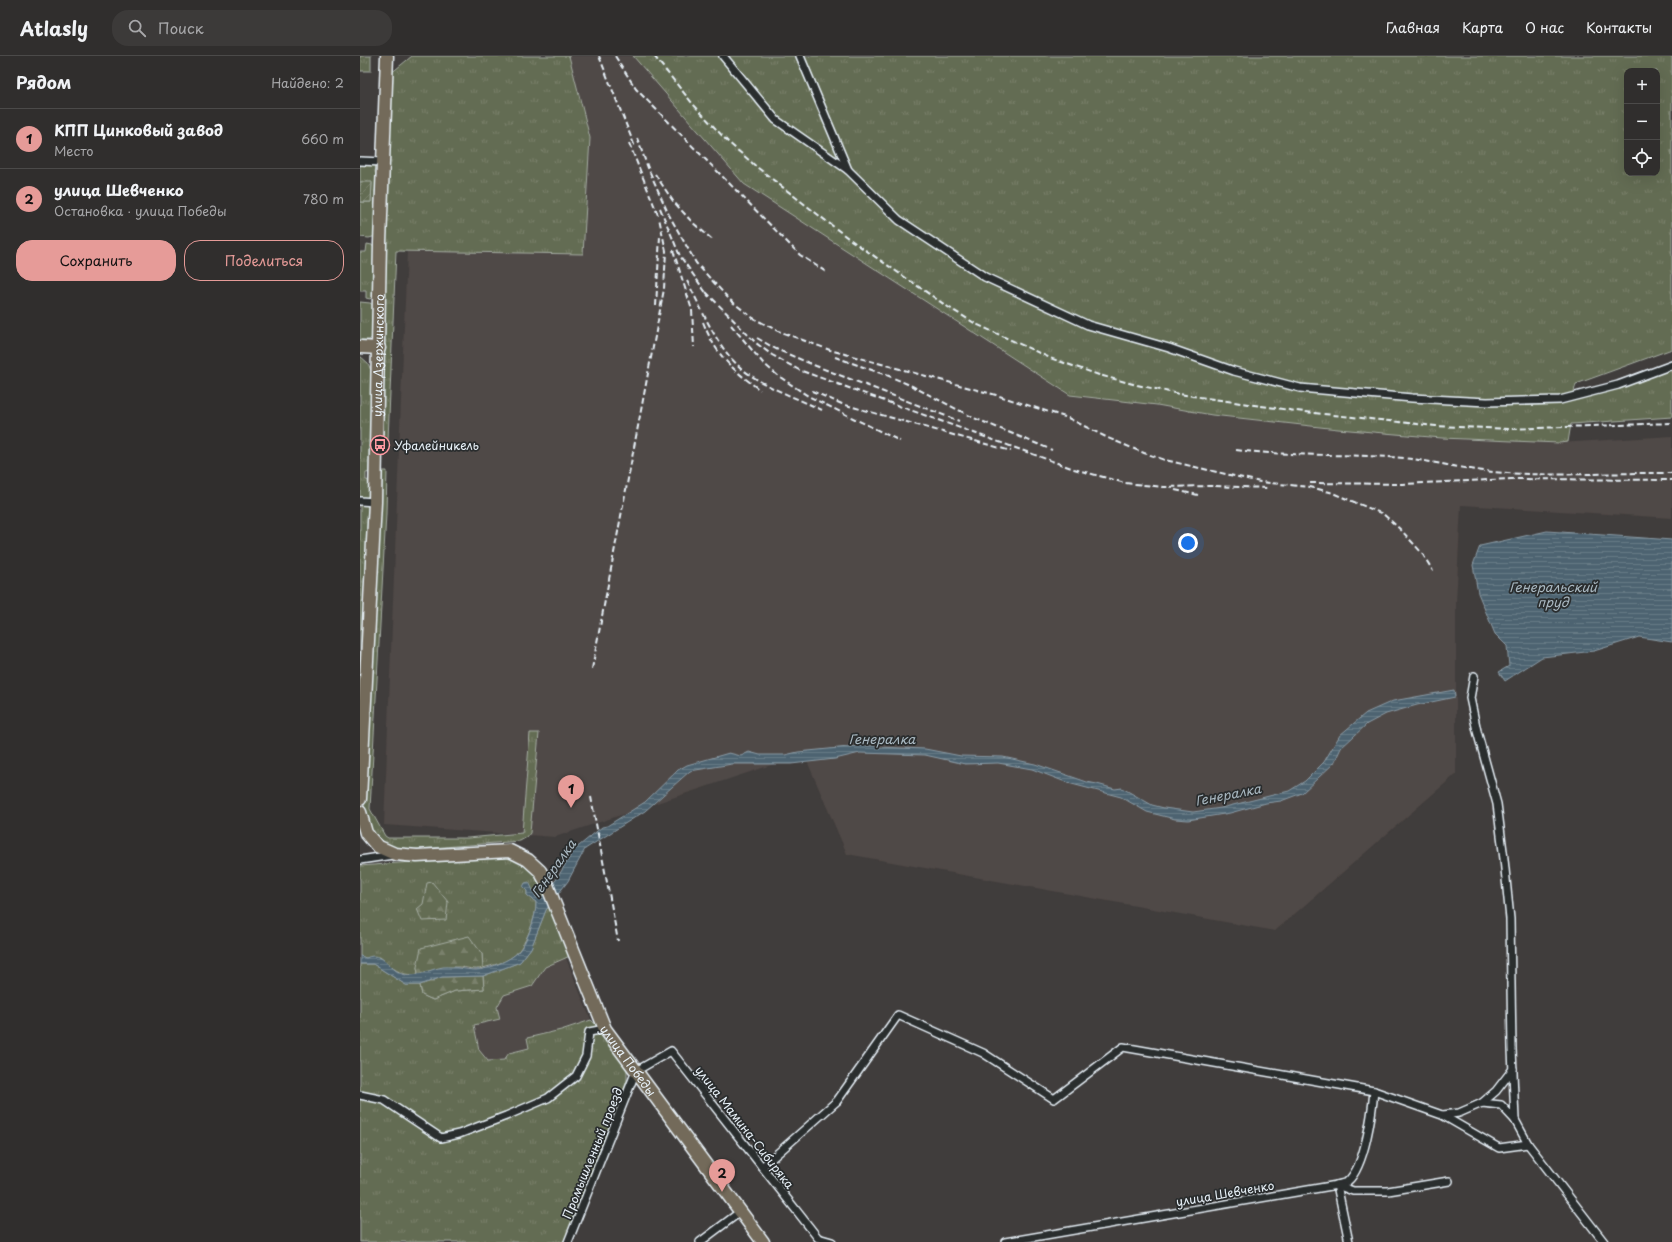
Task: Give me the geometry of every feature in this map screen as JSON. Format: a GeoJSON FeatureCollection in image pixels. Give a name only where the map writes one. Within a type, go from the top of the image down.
{"type":"FeatureCollection","features":[{"type":"Feature","properties":{"kind":"main road","name":"улица Дзержинского"},"geometry":{"type":"LineString","coordinates":[[360,799],[375,502],[380,242],[387,56]]}},
{"type":"Feature","properties":{"kind":"main road"},"geometry":{"type":"LineString","coordinates":[[360,347],[379,348]]}},
{"type":"Feature","properties":{"kind":"main road","name":"улица Победы"},"geometry":{"type":"LineString","coordinates":[[360,812],[366,833],[377,846],[395,854],[417,856],[510,851],[528,860],[540,871],[555,904],[605,1028],[762,1242]]}},
{"type":"Feature","properties":{"kind":"street"},"geometry":{"type":"LineString","coordinates":[[722,56],[776,120],[848,170],[899,220],[985,278],[1088,325],[1169,348],[1234,371],[1300,388],[1487,402],[1560,400],[1618,385],[1672,365]]}},
{"type":"Feature","properties":{"kind":"street"},"geometry":{"type":"LineString","coordinates":[[800,56],[848,170]]}},
{"type":"Feature","properties":{"kind":"street"},"geometry":{"type":"LineString","coordinates":[[360,161],[383,162]]}},
{"type":"Feature","properties":{"kind":"street"},"geometry":{"type":"LineString","coordinates":[[360,502],[375,502]]}},
{"type":"Feature","properties":{"kind":"street"},"geometry":{"type":"LineString","coordinates":[[1474,676],[1470,698],[1477,731],[1497,804],[1510,919],[1515,1120]]}},
{"type":"Feature","properties":{"kind":"street"},"geometry":{"type":"LineString","coordinates":[[360,860],[395,854]]}},
{"type":"Feature","properties":{"kind":"street"},"geometry":{"type":"LineString","coordinates":[[762,1167],[837,1101],[898,1016],[983,1053],[1054,1099],[1123,1047],[1374,1091],[1442,1115],[1498,1148],[1528,1144]]}},
{"type":"Feature","properties":{"kind":"street"},"geometry":{"type":"LineString","coordinates":[[360,1095],[384,1100],[441,1138],[459,1134],[548,1098],[576,1076],[586,1056],[589,1032],[605,1028]]}},
{"type":"Feature","properties":{"kind":"street","name":"улица Мамина-Сибиряка"},"geometry":{"type":"LineString","coordinates":[[636,1071],[671,1051],[818,1238],[832,1242]]}},
{"type":"Feature","properties":{"kind":"street"},"geometry":{"type":"LineString","coordinates":[[1442,1115],[1459,1113],[1482,1103],[1496,1090],[1513,1069]]}},
{"type":"Feature","properties":{"kind":"street","name":"Промышленный проезд"},"geometry":{"type":"LineString","coordinates":[[568,1242],[636,1071]]}},
{"type":"Feature","properties":{"kind":"street"},"geometry":{"type":"LineString","coordinates":[[1349,1242],[1336,1185],[1348,1181],[1358,1166],[1369,1132],[1374,1091]]}},
{"type":"Feature","properties":{"kind":"street"},"geometry":{"type":"LineString","coordinates":[[1482,1103],[1501,1105],[1515,1120],[1528,1144],[1604,1242]]}},
{"type":"Feature","properties":{"kind":"street","name":"улица Шевченко"},"geometry":{"type":"LineString","coordinates":[[1003,1242],[1336,1185],[1353,1191],[1388,1191],[1449,1182]]}},
{"type":"Feature","properties":{"kind":"street"},"geometry":{"type":"LineString","coordinates":[[700,1242],[740,1212]]}},
{"type":"Feature","properties":{"kind":"shaded area","name":"Уфалейникель"},"geometry":{"type":"Polygon","coordinates":[[[569,56],[633,56],[745,184],[1070,395],[1157,405],[1212,415],[1338,429],[1442,438],[1559,443],[1672,436],[1672,518],[1461,505],[1456,603],[1456,774],[1275,931],[847,854],[804,754],[555,837],[384,825],[407,251],[583,254],[590,138],[569,56]]]}},
{"type":"Feature","properties":{"kind":"shaded area"},"geometry":{"type":"Polygon","coordinates":[[[566,958],[591,1020],[561,1030],[527,1038],[529,1048],[509,1053],[504,1060],[488,1061],[479,1050],[474,1024],[500,1019],[497,1007],[504,995],[532,986],[545,967],[566,958]]]}},
{"type":"Feature","properties":{"kind":"green space"},"geometry":{"type":"Polygon","coordinates":[[[360,56],[371,56],[371,71],[360,71],[360,56]]]}},
{"type":"Feature","properties":{"kind":"green space"},"geometry":{"type":"Polygon","coordinates":[[[412,56],[569,56],[590,138],[583,254],[396,251],[388,440],[380,440],[390,74],[412,56]]]}},
{"type":"Feature","properties":{"kind":"green space"},"geometry":{"type":"Polygon","coordinates":[[[633,56],[1672,56],[1672,349],[1576,384],[1572,399],[1672,368],[1672,417],[1571,424],[1568,442],[1559,443],[1442,438],[1338,429],[1212,415],[1157,405],[1070,395],[744,184],[633,56]]]}},
{"type":"Feature","properties":{"kind":"green space"},"geometry":{"type":"Polygon","coordinates":[[[362,164],[376,165],[379,170],[376,236],[369,238],[360,237],[360,202],[371,202],[372,183],[360,182],[360,167],[362,164]]]}},
{"type":"Feature","properties":{"kind":"green space"},"geometry":{"type":"Polygon","coordinates":[[[360,182],[372,182],[371,202],[360,202],[360,182]]]}},
{"type":"Feature","properties":{"kind":"green space"},"geometry":{"type":"Polygon","coordinates":[[[367,244],[372,245],[377,253],[376,293],[370,299],[366,298],[366,291],[360,291],[360,252],[366,252],[367,244]]]}},
{"type":"Feature","properties":{"kind":"green space"},"geometry":{"type":"Polygon","coordinates":[[[360,302],[370,303],[376,307],[375,335],[369,340],[360,340],[360,302]]]}},
{"type":"Feature","properties":{"kind":"green space"},"geometry":{"type":"Polygon","coordinates":[[[360,356],[368,363],[373,376],[371,472],[366,473],[366,480],[371,481],[360,688],[360,356]]]}},
{"type":"Feature","properties":{"kind":"green space"},"geometry":{"type":"Polygon","coordinates":[[[382,471],[387,471],[386,514],[370,809],[385,836],[388,838],[468,838],[522,833],[530,733],[539,733],[530,833],[527,837],[520,841],[405,850],[394,848],[385,844],[369,829],[365,816],[364,799],[382,471]]]}},
{"type":"Feature","properties":{"kind":"green space"},"geometry":{"type":"Polygon","coordinates":[[[490,856],[512,858],[525,864],[535,875],[545,893],[541,898],[536,897],[534,892],[527,891],[527,895],[536,902],[536,908],[526,940],[517,953],[512,957],[483,968],[482,954],[417,967],[418,974],[411,975],[397,971],[380,957],[366,958],[360,956],[360,866],[490,856]]]}},
{"type":"Feature","properties":{"kind":"green space"},"geometry":{"type":"Polygon","coordinates":[[[432,882],[448,902],[446,920],[422,921],[417,909],[423,904],[427,883],[432,882]]]}},
{"type":"Feature","properties":{"kind":"green space"},"geometry":{"type":"Polygon","coordinates":[[[550,905],[570,956],[545,967],[532,986],[504,995],[497,1007],[500,1019],[474,1025],[479,1050],[488,1061],[504,1060],[509,1053],[529,1048],[527,1038],[561,1030],[591,1020],[601,1029],[627,1069],[627,1081],[565,1242],[360,1242],[360,964],[373,964],[406,985],[420,985],[422,995],[433,1000],[455,991],[484,989],[483,976],[520,962],[531,948],[546,910],[550,905]]]}},
{"type":"Feature","properties":{"kind":"green space"},"geometry":{"type":"Polygon","coordinates":[[[469,936],[482,954],[483,968],[448,968],[418,974],[417,967],[421,948],[469,936]]]}},
{"type":"Feature","properties":{"kind":"green space"},"geometry":{"type":"Polygon","coordinates":[[[483,976],[484,989],[455,991],[433,1000],[422,995],[420,985],[442,977],[483,976]]]}},
{"type":"Feature","properties":{"kind":"water","name":"Генеральский пруд"},"geometry":{"type":"Polygon","coordinates":[[[1547,531],[1672,540],[1672,642],[1639,637],[1594,651],[1542,657],[1505,681],[1499,672],[1509,666],[1507,646],[1495,634],[1478,593],[1473,565],[1480,546],[1547,531]]]}},
{"type":"Feature","properties":{"kind":"water","name":"Генералка"},"geometry":{"type":"Polygon","coordinates":[[[1454,690],[1455,697],[1417,705],[1386,714],[1367,724],[1341,748],[1334,763],[1302,793],[1281,801],[1266,803],[1230,813],[1188,820],[1175,819],[1147,812],[1121,797],[1068,783],[1032,769],[998,763],[965,764],[925,755],[860,753],[835,759],[791,764],[732,764],[690,771],[645,811],[585,849],[568,881],[546,910],[531,948],[520,962],[483,976],[442,977],[420,985],[406,985],[373,964],[360,964],[360,956],[366,958],[372,956],[378,957],[401,974],[412,975],[443,967],[481,970],[505,961],[515,955],[525,942],[535,914],[536,902],[527,895],[527,891],[523,887],[525,883],[529,882],[536,897],[541,898],[556,880],[574,850],[602,827],[607,826],[645,802],[678,770],[687,765],[729,753],[741,756],[749,752],[760,755],[785,755],[798,752],[859,746],[876,746],[925,749],[961,756],[1003,757],[1035,764],[1087,782],[1115,789],[1122,788],[1152,805],[1193,812],[1221,808],[1289,791],[1305,781],[1324,762],[1340,735],[1366,713],[1393,701],[1454,690]]]}},
{"type":"Feature","properties":{"kind":"railway"},"geometry":{"type":"LineString","coordinates":[[599,56],[635,147]]}},
{"type":"Feature","properties":{"kind":"railway"},"geometry":{"type":"LineString","coordinates":[[615,56],[636,89],[800,255],[826,272]]}},
{"type":"Feature","properties":{"kind":"railway"},"geometry":{"type":"LineString","coordinates":[[654,56],[692,103],[728,142],[758,168],[848,238],[948,307],[976,324],[1050,358],[1099,375],[1179,394],[1296,411],[1436,426],[1510,429],[1672,423]]}},
{"type":"Feature","properties":{"kind":"railway"},"geometry":{"type":"LineString","coordinates":[[637,138],[648,168],[669,215],[696,263],[730,300],[753,318],[778,331],[830,350],[996,395],[1068,418],[1108,438],[1165,460],[1260,482],[1310,487],[1330,492],[1383,514],[1401,530],[1422,553],[1433,571]]}},
{"type":"Feature","properties":{"kind":"railway"},"geometry":{"type":"LineString","coordinates":[[629,143],[658,215]]}},
{"type":"Feature","properties":{"kind":"railway"},"geometry":{"type":"LineString","coordinates":[[655,174],[673,201],[692,222],[714,241]]}},
{"type":"Feature","properties":{"kind":"railway"},"geometry":{"type":"LineString","coordinates":[[660,208],[680,256],[709,297]]}},
{"type":"Feature","properties":{"kind":"railway"},"geometry":{"type":"LineString","coordinates":[[592,669],[664,289],[666,251],[659,218]]}},
{"type":"Feature","properties":{"kind":"railway"},"geometry":{"type":"LineString","coordinates":[[656,306],[660,236]]}},
{"type":"Feature","properties":{"kind":"railway"},"geometry":{"type":"LineString","coordinates":[[673,250],[692,310],[694,347]]}},
{"type":"Feature","properties":{"kind":"railway"},"geometry":{"type":"LineString","coordinates":[[687,281],[717,339],[742,369],[770,387],[822,410]]}},
{"type":"Feature","properties":{"kind":"railway"},"geometry":{"type":"LineString","coordinates":[[706,292],[756,343],[772,355],[799,370],[1074,469],[1125,483],[1164,487],[1212,486],[1269,488]]}},
{"type":"Feature","properties":{"kind":"railway"},"geometry":{"type":"LineString","coordinates":[[703,322],[708,334],[726,361],[760,390]]}},
{"type":"Feature","properties":{"kind":"railway"},"geometry":{"type":"LineString","coordinates":[[731,325],[763,363],[777,375],[808,396],[900,441]]}},
{"type":"Feature","properties":{"kind":"railway"},"geometry":{"type":"LineString","coordinates":[[757,338],[776,349],[816,366],[959,421]]}},
{"type":"Feature","properties":{"kind":"railway"},"geometry":{"type":"LineString","coordinates":[[835,357],[889,376],[912,386],[974,418],[1052,450]]}},
{"type":"Feature","properties":{"kind":"railway"},"geometry":{"type":"LineString","coordinates":[[812,391],[842,404],[1011,451]]}},
{"type":"Feature","properties":{"kind":"railway"},"geometry":{"type":"LineString","coordinates":[[1236,450],[1400,458],[1484,471],[1507,473],[1672,473]]}},
{"type":"Feature","properties":{"kind":"railway"},"geometry":{"type":"LineString","coordinates":[[1310,483],[1402,484],[1511,479],[1672,480]]}},
{"type":"Feature","properties":{"kind":"railway"},"geometry":{"type":"LineString","coordinates":[[1175,490],[1198,495]]}},
{"type":"Feature","properties":{"kind":"railway"},"geometry":{"type":"LineString","coordinates":[[591,797],[618,941]]}},
{"type":"Feature","properties":{"kind":"place","name":"Уфалейникель"},"geometry":{"type":"Point","coordinates":[380,445]}},
{"type":"Feature","properties":{"kind":"place","name":"КПП Цинковый завод"},"geometry":{"type":"Point","coordinates":[571,808]}},
{"type":"Feature","properties":{"kind":"place","name":"улица Шевченко"},"geometry":{"type":"Point","coordinates":[722,1192]}}]}
